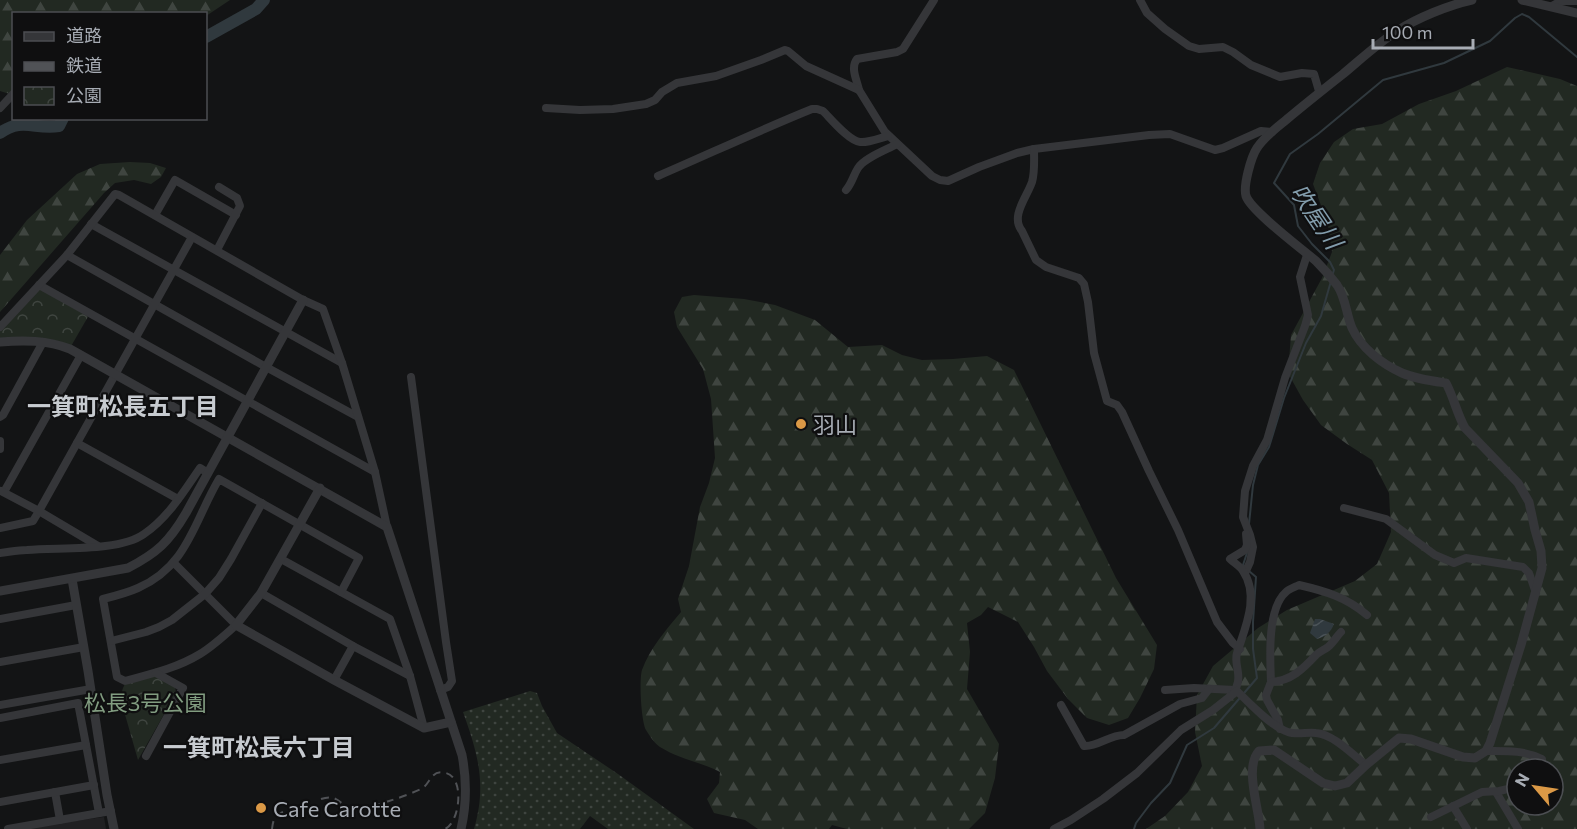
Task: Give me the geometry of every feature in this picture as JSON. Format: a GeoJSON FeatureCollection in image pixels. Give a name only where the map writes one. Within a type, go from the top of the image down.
{"type":"FeatureCollection","features":[{"type":"Feature","properties":{"kind":"street"},"geometry":{"type":"LineString","coordinates":[[934,0],[903,49],[857,59],[853,67],[860,90],[888,136],[932,176],[940,180],[948,181],[979,167],[1034,149],[1170,134],[1215,150],[1261,131],[1272,132]]}},
{"type":"Feature","properties":{"kind":"street"},"geometry":{"type":"LineString","coordinates":[[1140,0],[1147,13],[1189,46],[1199,49],[1223,47],[1251,65],[1280,77],[1314,74],[1319,91]]}},
{"type":"Feature","properties":{"kind":"street"},"geometry":{"type":"LineString","coordinates":[[1260,829],[1253,777],[1253,761],[1259,751],[1274,750],[1317,779],[1335,786],[1347,783],[1399,738],[1411,739],[1463,757],[1475,758],[1486,751],[1507,692],[1536,593],[1542,568],[1541,551],[1529,502],[1518,483],[1465,428],[1446,383],[1402,373],[1381,360],[1357,339],[1339,287],[1317,262],[1272,224],[1247,200],[1245,195],[1252,156],[1258,147],[1319,91],[1396,31],[1442,9],[1472,0]]}},
{"type":"Feature","properties":{"kind":"street"},"geometry":{"type":"LineString","coordinates":[[1522,0],[1577,12]]}},
{"type":"Feature","properties":{"kind":"street"},"geometry":{"type":"LineString","coordinates":[[1546,4],[1577,1]]}},
{"type":"Feature","properties":{"kind":"street"},"geometry":{"type":"LineString","coordinates":[[546,108],[613,109],[646,104],[677,83],[716,75],[785,50],[806,66],[860,90]]}},
{"type":"Feature","properties":{"kind":"street"},"geometry":{"type":"LineString","coordinates":[[0,108],[12,95]]}},
{"type":"Feature","properties":{"kind":"street"},"geometry":{"type":"LineString","coordinates":[[658,176],[759,130],[812,109],[823,111],[856,141],[888,136]]}},
{"type":"Feature","properties":{"kind":"street"},"geometry":{"type":"LineString","coordinates":[[846,190],[859,165],[897,144]]}},
{"type":"Feature","properties":{"kind":"street"},"geometry":{"type":"LineString","coordinates":[[1034,149],[1033,181],[1020,207],[1017,219],[1019,227],[1036,260],[1046,267],[1079,278],[1084,284],[1094,353],[1107,401],[1117,405],[1122,411],[1178,530],[1217,622],[1240,649]]}},
{"type":"Feature","properties":{"kind":"street"},"geometry":{"type":"LineString","coordinates":[[154,215],[175,180],[236,215]]}},
{"type":"Feature","properties":{"kind":"street"},"geometry":{"type":"LineString","coordinates":[[217,250],[240,206],[237,198],[219,187]]}},
{"type":"Feature","properties":{"kind":"street"},"geometry":{"type":"LineString","coordinates":[[0,327],[67,255],[115,194],[303,300],[323,309],[375,472],[387,527],[462,755],[466,778],[464,819],[461,829]]}},
{"type":"Feature","properties":{"kind":"street"},"geometry":{"type":"LineString","coordinates":[[91,224],[342,363]]}},
{"type":"Feature","properties":{"kind":"street"},"geometry":{"type":"LineString","coordinates":[[0,528],[33,521],[192,237]]}},
{"type":"Feature","properties":{"kind":"street"},"geometry":{"type":"LineString","coordinates":[[67,255],[266,368],[358,417]]}},
{"type":"Feature","properties":{"kind":"street"},"geometry":{"type":"LineString","coordinates":[[1245,573],[1253,547],[1243,517],[1245,491],[1253,466],[1267,440],[1285,378],[1305,327],[1308,315],[1300,278],[1307,255]]}},
{"type":"Feature","properties":{"kind":"street"},"geometry":{"type":"LineString","coordinates":[[39,285],[375,472]]}},
{"type":"Feature","properties":{"kind":"street"},"geometry":{"type":"LineString","coordinates":[[0,591],[128,568],[154,553],[170,539],[303,300]]}},
{"type":"Feature","properties":{"kind":"street"},"geometry":{"type":"LineString","coordinates":[[0,342],[44,342],[58,345],[81,355],[387,527]]}},
{"type":"Feature","properties":{"kind":"street"},"geometry":{"type":"LineString","coordinates":[[0,417],[44,342]]}},
{"type":"Feature","properties":{"kind":"street"},"geometry":{"type":"LineString","coordinates":[[81,355],[2,491],[98,546]]}},
{"type":"Feature","properties":{"kind":"street"},"geometry":{"type":"LineString","coordinates":[[411,377],[441,608],[453,681],[448,687],[440,690]]}},
{"type":"Feature","properties":{"kind":"street"},"geometry":{"type":"LineString","coordinates":[[0,441],[0,448]]}},
{"type":"Feature","properties":{"kind":"street"},"geometry":{"type":"LineString","coordinates":[[77,444],[178,499]]}},
{"type":"Feature","properties":{"kind":"street"},"geometry":{"type":"LineString","coordinates":[[0,553],[120,545],[143,536],[159,522],[200,468],[208,473]]}},
{"type":"Feature","properties":{"kind":"street"},"geometry":{"type":"LineString","coordinates":[[320,488],[300,525],[281,559],[261,593],[236,625],[202,653],[188,660],[156,673],[125,681],[117,677],[103,599],[140,587],[174,563],[191,536],[219,479],[262,504],[300,525],[360,558],[340,592]]}},
{"type":"Feature","properties":{"kind":"street"},"geometry":{"type":"LineString","coordinates":[[111,641],[146,632],[172,620],[205,594],[219,578],[262,504]]}},
{"type":"Feature","properties":{"kind":"street"},"geometry":{"type":"LineString","coordinates":[[1344,508],[1386,519],[1435,555],[1454,563],[1466,558],[1523,567],[1529,573],[1536,593]]}},
{"type":"Feature","properties":{"kind":"street"},"geometry":{"type":"LineString","coordinates":[[1054,829],[1103,799],[1137,774],[1182,730],[1213,710],[1236,690],[1237,653],[1250,608],[1250,592],[1245,573],[1230,559],[1245,550],[1246,534]]}},
{"type":"Feature","properties":{"kind":"street"},"geometry":{"type":"LineString","coordinates":[[281,559],[390,620],[410,676],[424,728]]}},
{"type":"Feature","properties":{"kind":"street"},"geometry":{"type":"LineString","coordinates":[[174,563],[236,625],[424,728],[451,722]]}},
{"type":"Feature","properties":{"kind":"street"},"geometry":{"type":"LineString","coordinates":[[72,579],[114,829]]}},
{"type":"Feature","properties":{"kind":"street"},"geometry":{"type":"LineString","coordinates":[[1281,729],[1266,695],[1271,682],[1272,627],[1276,607],[1286,592],[1299,585],[1312,588],[1354,604],[1367,615]]}},
{"type":"Feature","properties":{"kind":"street"},"geometry":{"type":"LineString","coordinates":[[261,593],[410,676]]}},
{"type":"Feature","properties":{"kind":"street"},"geometry":{"type":"LineString","coordinates":[[0,619],[76,605]]}},
{"type":"Feature","properties":{"kind":"street"},"geometry":{"type":"LineString","coordinates":[[1271,682],[1292,676],[1318,653],[1330,646],[1341,632]]}},
{"type":"Feature","properties":{"kind":"street"},"geometry":{"type":"LineString","coordinates":[[334,680],[353,646]]}},
{"type":"Feature","properties":{"kind":"street"},"geometry":{"type":"LineString","coordinates":[[0,662],[84,647]]}},
{"type":"Feature","properties":{"kind":"street"},"geometry":{"type":"LineString","coordinates":[[146,756],[183,688],[156,673]]}},
{"type":"Feature","properties":{"kind":"street"},"geometry":{"type":"LineString","coordinates":[[1165,690],[1194,688],[1236,690],[1281,729],[1290,733],[1324,734],[1366,765]]}},
{"type":"Feature","properties":{"kind":"street"},"geometry":{"type":"LineString","coordinates":[[0,705],[91,689]]}},
{"type":"Feature","properties":{"kind":"street"},"geometry":{"type":"LineString","coordinates":[[1061,705],[1084,746],[1090,747],[1115,735],[1124,735],[1180,704],[1202,698],[1209,689]]}},
{"type":"Feature","properties":{"kind":"street"},"geometry":{"type":"LineString","coordinates":[[0,718],[78,703],[99,813]]}},
{"type":"Feature","properties":{"kind":"street"},"geometry":{"type":"LineString","coordinates":[[0,760],[86,745]]}},
{"type":"Feature","properties":{"kind":"street"},"geometry":{"type":"LineString","coordinates":[[1486,751],[1517,751],[1538,757]]}},
{"type":"Feature","properties":{"kind":"street"},"geometry":{"type":"LineString","coordinates":[[0,802],[94,785]]}},
{"type":"Feature","properties":{"kind":"street"},"geometry":{"type":"LineString","coordinates":[[1431,818],[1482,792],[1505,790]]}},
{"type":"Feature","properties":{"kind":"street"},"geometry":{"type":"LineString","coordinates":[[55,792],[60,820]]}},
{"type":"Feature","properties":{"kind":"street"},"geometry":{"type":"LineString","coordinates":[[1496,792],[1518,829]]}},
{"type":"Feature","properties":{"kind":"street"},"geometry":{"type":"LineString","coordinates":[[1453,807],[1467,829]]}},
{"type":"Feature","properties":{"kind":"street"},"geometry":{"type":"LineString","coordinates":[[8,829],[111,811]]}},
{"type":"Feature","properties":{"kind":"shaded area"},"geometry":{"type":"Polygon","coordinates":[[[104,817],[106,829],[21,829],[30,827],[104,817]]]}},
{"type":"Feature","properties":{"kind":"green space"},"geometry":{"type":"Polygon","coordinates":[[[0,0],[230,0],[207,15],[207,12],[12,12],[12,95],[0,91],[0,0]]]}},
{"type":"Feature","properties":{"kind":"green space"},"geometry":{"type":"Polygon","coordinates":[[[1507,67],[1560,79],[1577,86],[1577,829],[1146,829],[1165,816],[1188,792],[1202,766],[1195,732],[1197,695],[1213,666],[1258,628],[1287,610],[1355,581],[1377,564],[1391,532],[1389,493],[1372,460],[1321,425],[1303,400],[1288,373],[1291,335],[1322,278],[1332,252],[1328,224],[1313,184],[1320,163],[1334,142],[1353,129],[1382,124],[1419,104],[1456,91],[1507,67]]]}},
{"type":"Feature","properties":{"kind":"green space"},"geometry":{"type":"Polygon","coordinates":[[[150,163],[166,168],[161,177],[151,184],[134,180],[115,183],[0,312],[0,255],[27,220],[77,174],[100,164],[150,163]]]}},
{"type":"Feature","properties":{"kind":"green space"},"geometry":{"type":"Polygon","coordinates":[[[39,287],[89,315],[70,348],[0,341],[0,330],[39,287]]]}},
{"type":"Feature","properties":{"kind":"green space"},"geometry":{"type":"Polygon","coordinates":[[[694,295],[744,299],[775,305],[815,320],[848,347],[882,345],[902,355],[922,360],[987,356],[1014,370],[1116,578],[1157,645],[1154,669],[1128,718],[1109,725],[1087,718],[1068,699],[1047,671],[1018,622],[988,607],[981,615],[967,623],[970,652],[967,689],[999,744],[995,778],[985,813],[969,829],[847,829],[832,825],[829,829],[758,829],[745,820],[714,813],[707,799],[719,783],[720,772],[675,755],[656,744],[644,725],[641,691],[642,670],[649,654],[681,612],[678,599],[689,566],[700,507],[715,458],[711,399],[703,369],[677,327],[674,312],[682,297],[694,295]]]}},
{"type":"Feature","properties":{"kind":"green space","name":"松長3号公園"},"geometry":{"type":"Polygon","coordinates":[[[155,676],[175,687],[176,693],[138,760],[122,704],[123,688],[126,683],[155,676]]]}},
{"type":"Feature","properties":{"kind":"green space"},"geometry":{"type":"Polygon","coordinates":[[[530,691],[537,693],[557,733],[694,829],[608,829],[590,816],[580,829],[474,829],[480,798],[479,770],[463,712],[530,691]]]}},
{"type":"Feature","properties":{"kind":"water"},"geometry":{"type":"Polygon","coordinates":[[[1315,619],[1334,624],[1327,634],[1317,639],[1310,633],[1315,619]]]}},
{"type":"Feature","properties":{"kind":"waterway"},"geometry":{"type":"LineString","coordinates":[[207,36],[256,9],[264,0]]}},
{"type":"Feature","properties":{"kind":"waterway","name":"吹屋川"},"geometry":{"type":"LineString","coordinates":[[1332,276],[1334,270],[1330,262],[1298,226],[1294,205],[1274,183],[1290,154],[1383,80],[1444,63],[1490,41],[1522,14],[1529,17],[1577,57]]}},
{"type":"Feature","properties":{"kind":"waterway"},"geometry":{"type":"LineString","coordinates":[[0,133],[8,128],[22,125],[59,126],[62,120]]}},
{"type":"Feature","properties":{"kind":"waterway","name":"吹屋川"},"geometry":{"type":"LineString","coordinates":[[1249,524],[1253,485],[1258,465],[1269,447],[1284,398],[1306,343],[1321,316],[1331,281]]}},
{"type":"Feature","properties":{"kind":"waterway","name":"吹屋川"},"geometry":{"type":"LineString","coordinates":[[1245,567],[1243,565],[1247,553]]}},
{"type":"Feature","properties":{"kind":"waterway"},"geometry":{"type":"LineString","coordinates":[[1134,829],[1151,803],[1170,783],[1187,745],[1214,728],[1257,678],[1253,649],[1256,577],[1249,571]]}},
{"type":"Feature","properties":{"kind":"railway"},"geometry":{"type":"LineString","coordinates":[[321,799],[327,797],[337,799],[348,808],[358,811],[421,789],[437,773],[446,773],[456,783],[458,800],[454,818],[445,829]]}},
{"type":"Feature","properties":{"kind":"railway"},"geometry":{"type":"LineString","coordinates":[[272,829],[275,819],[283,812]]}},
{"type":"Feature","properties":{"kind":"place","name":"羽山"},"geometry":{"type":"Point","coordinates":[801,424]}},
{"type":"Feature","properties":{"kind":"place","name":"Cafe Carotte"},"geometry":{"type":"Point","coordinates":[261,808]}},
{"type":"Feature","properties":{"kind":"district","name":"一箕町松長五丁目"},"geometry":{"type":"Point","coordinates":[123,405]}},
{"type":"Feature","properties":{"kind":"district","name":"一箕町松長六丁目"},"geometry":{"type":"Point","coordinates":[259,746]}}]}
